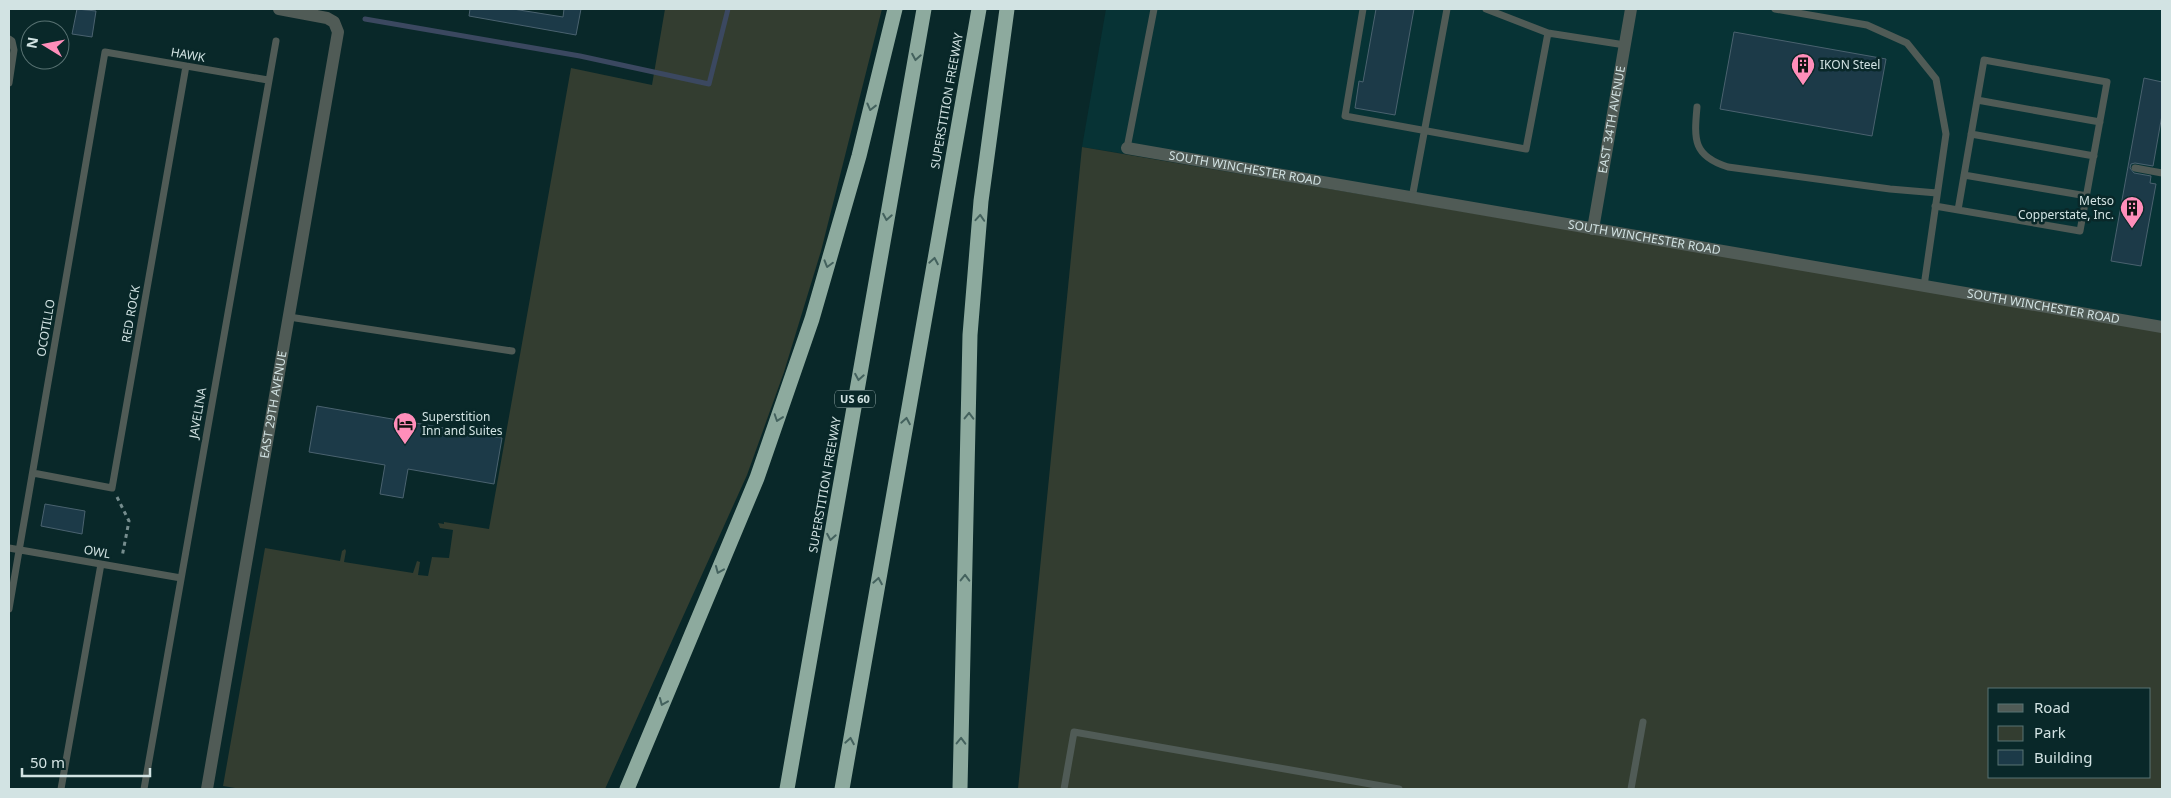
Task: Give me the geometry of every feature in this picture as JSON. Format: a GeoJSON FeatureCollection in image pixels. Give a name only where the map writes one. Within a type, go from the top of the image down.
{"type":"FeatureCollection","features":[{"type":"Feature","properties":{"kind":"highway"},"geometry":{"type":"LineString","coordinates":[[627,789],[761,469],[812,318],[859,156],[895,9]]}},
{"type":"Feature","properties":{"kind":"highway","name":"SUPERSTITION FREEWAY"},"geometry":{"type":"LineString","coordinates":[[787,789],[924,9]]}},
{"type":"Feature","properties":{"kind":"highway","name":"SUPERSTITION FREEWAY"},"geometry":{"type":"LineString","coordinates":[[842,789],[978,9]]}},
{"type":"Feature","properties":{"kind":"highway"},"geometry":{"type":"LineString","coordinates":[[960,789],[970,335],[981,201],[1007,9]]}},
{"type":"Feature","properties":{"kind":"street","name":"EAST 29TH AVENUE"},"geometry":{"type":"LineString","coordinates":[[207,789],[338,32],[334,22],[314,14],[279,9]]}},
{"type":"Feature","properties":{"kind":"street","name":"EAST 34TH AVENUE"},"geometry":{"type":"LineString","coordinates":[[1593,229],[1631,9]]}},
{"type":"Feature","properties":{"kind":"street","name":"SOUTH WINCHESTER ROAD"},"geometry":{"type":"LineString","coordinates":[[1127,148],[2162,327]]}},
{"type":"Feature","properties":{"kind":"lane"},"geometry":{"type":"LineString","coordinates":[[1127,148],[1154,9]]}},
{"type":"Feature","properties":{"kind":"lane"},"geometry":{"type":"LineString","coordinates":[[1364,9],[1344,116],[1526,149],[1548,33]]}},
{"type":"Feature","properties":{"kind":"lane"},"geometry":{"type":"LineString","coordinates":[[1412,198],[1447,9]]}},
{"type":"Feature","properties":{"kind":"lane"},"geometry":{"type":"LineString","coordinates":[[1486,9],[1548,33],[1625,45]]}},
{"type":"Feature","properties":{"kind":"lane"},"geometry":{"type":"LineString","coordinates":[[1775,9],[1867,25],[1907,43],[1936,79],[1946,134],[1924,286]]}},
{"type":"Feature","properties":{"kind":"lane"},"geometry":{"type":"LineString","coordinates":[[9,83],[14,50],[10,40]]}},
{"type":"Feature","properties":{"kind":"lane","name":"JAVELINA"},"geometry":{"type":"LineString","coordinates":[[144,789],[276,41]]}},
{"type":"Feature","properties":{"kind":"lane","name":"HAWK"},"geometry":{"type":"LineString","coordinates":[[105,52],[268,80]]}},
{"type":"Feature","properties":{"kind":"lane","name":"OCOTILLO"},"geometry":{"type":"LineString","coordinates":[[9,609],[105,52]]}},
{"type":"Feature","properties":{"kind":"lane"},"geometry":{"type":"LineString","coordinates":[[1936,206],[1958,210],[2080,232],[2107,82],[1984,60],[1958,210]]}},
{"type":"Feature","properties":{"kind":"lane","name":"RED ROCK"},"geometry":{"type":"LineString","coordinates":[[112,488],[186,66]]}},
{"type":"Feature","properties":{"kind":"lane"},"geometry":{"type":"LineString","coordinates":[[1977,100],[2100,122]]}},
{"type":"Feature","properties":{"kind":"lane"},"geometry":{"type":"LineString","coordinates":[[1697,107],[1695,133],[1699,147],[1710,161],[1728,167],[1890,189],[1937,193]]}},
{"type":"Feature","properties":{"kind":"lane"},"geometry":{"type":"LineString","coordinates":[[1971,134],[2094,156]]}},
{"type":"Feature","properties":{"kind":"lane"},"geometry":{"type":"LineString","coordinates":[[2134,168],[2162,173]]}},
{"type":"Feature","properties":{"kind":"lane"},"geometry":{"type":"LineString","coordinates":[[1964,175],[2086,196]]}},
{"type":"Feature","properties":{"kind":"lane"},"geometry":{"type":"LineString","coordinates":[[289,317],[512,351]]}},
{"type":"Feature","properties":{"kind":"lane"},"geometry":{"type":"LineString","coordinates":[[33,473],[112,488]]}},
{"type":"Feature","properties":{"kind":"lane","name":"OWL"},"geometry":{"type":"LineString","coordinates":[[9,548],[180,578]]}},
{"type":"Feature","properties":{"kind":"lane"},"geometry":{"type":"LineString","coordinates":[[61,789],[101,564]]}},
{"type":"Feature","properties":{"kind":"lane"},"geometry":{"type":"LineString","coordinates":[[1631,789],[1642,722]]}},
{"type":"Feature","properties":{"kind":"lane"},"geometry":{"type":"LineString","coordinates":[[1064,789],[1074,732],[1399,789]]}},
{"type":"Feature","properties":{"kind":"path"},"geometry":{"type":"LineString","coordinates":[[112,488],[129,521],[120,568]]}},
{"type":"Feature","properties":{"kind":"shaded area"},"geometry":{"type":"Polygon","coordinates":[[[1106,9],[2162,9],[2162,325],[1082,147],[1106,9]]]}},
{"type":"Feature","properties":{"kind":"green space"},"geometry":{"type":"Polygon","coordinates":[[[665,9],[882,9],[821,251],[784,372],[747,475],[605,789],[241,789],[223,786],[265,548],[340,561],[342,551],[345,549],[344,562],[413,573],[417,561],[420,562],[418,575],[428,576],[432,557],[449,558],[453,530],[440,528],[438,523],[444,524],[444,522],[489,529],[571,68],[652,85],[665,9]]]}},
{"type":"Feature","properties":{"kind":"green space"},"geometry":{"type":"Polygon","coordinates":[[[1082,147],[2162,330],[2162,789],[1018,789],[1082,147]]]}},
{"type":"Feature","properties":{"kind":"building"},"geometry":{"type":"Polygon","coordinates":[[[77,9],[96,11],[92,37],[72,34],[77,9]]]}},
{"type":"Feature","properties":{"kind":"building"},"geometry":{"type":"Polygon","coordinates":[[[470,9],[513,9],[563,17],[564,9],[581,9],[576,35],[469,16],[470,9]]]}},
{"type":"Feature","properties":{"kind":"building"},"geometry":{"type":"Polygon","coordinates":[[[1376,9],[1414,9],[1395,115],[1355,108],[1359,81],[1363,82],[1376,9]]]}},
{"type":"Feature","properties":{"kind":"building","name":"IKON Steel"},"geometry":{"type":"Polygon","coordinates":[[[1734,32],[1886,59],[1872,136],[1720,109],[1734,32]]]}},
{"type":"Feature","properties":{"kind":"building"},"geometry":{"type":"Polygon","coordinates":[[[2144,78],[2162,82],[2162,115],[2153,166],[2135,163],[2131,164],[2130,168],[2134,173],[2151,176],[2150,183],[2156,184],[2141,266],[2111,261],[2144,78]]]}},
{"type":"Feature","properties":{"kind":"building","name":"Superstition Inn and Suites"},"geometry":{"type":"Polygon","coordinates":[[[317,406],[502,438],[494,484],[408,469],[403,498],[380,494],[385,465],[309,452],[317,406]]]}},
{"type":"Feature","properties":{"kind":"building"},"geometry":{"type":"Polygon","coordinates":[[[45,504],[85,511],[82,534],[41,526],[45,504]]]}},
{"type":"Feature","properties":{"kind":"waterway"},"geometry":{"type":"LineString","coordinates":[[365,19],[580,56],[709,84],[728,9]]}},
{"type":"Feature","properties":{"kind":"place","name":"IKON Steel"},"geometry":{"type":"Point","coordinates":[1803,86]}},
{"type":"Feature","properties":{"kind":"place","name":"Metso Copperstate, Inc."},"geometry":{"type":"Point","coordinates":[2132,229]}},
{"type":"Feature","properties":{"kind":"place","name":"Superstition Inn and Suites"},"geometry":{"type":"Point","coordinates":[405,445]}}]}
